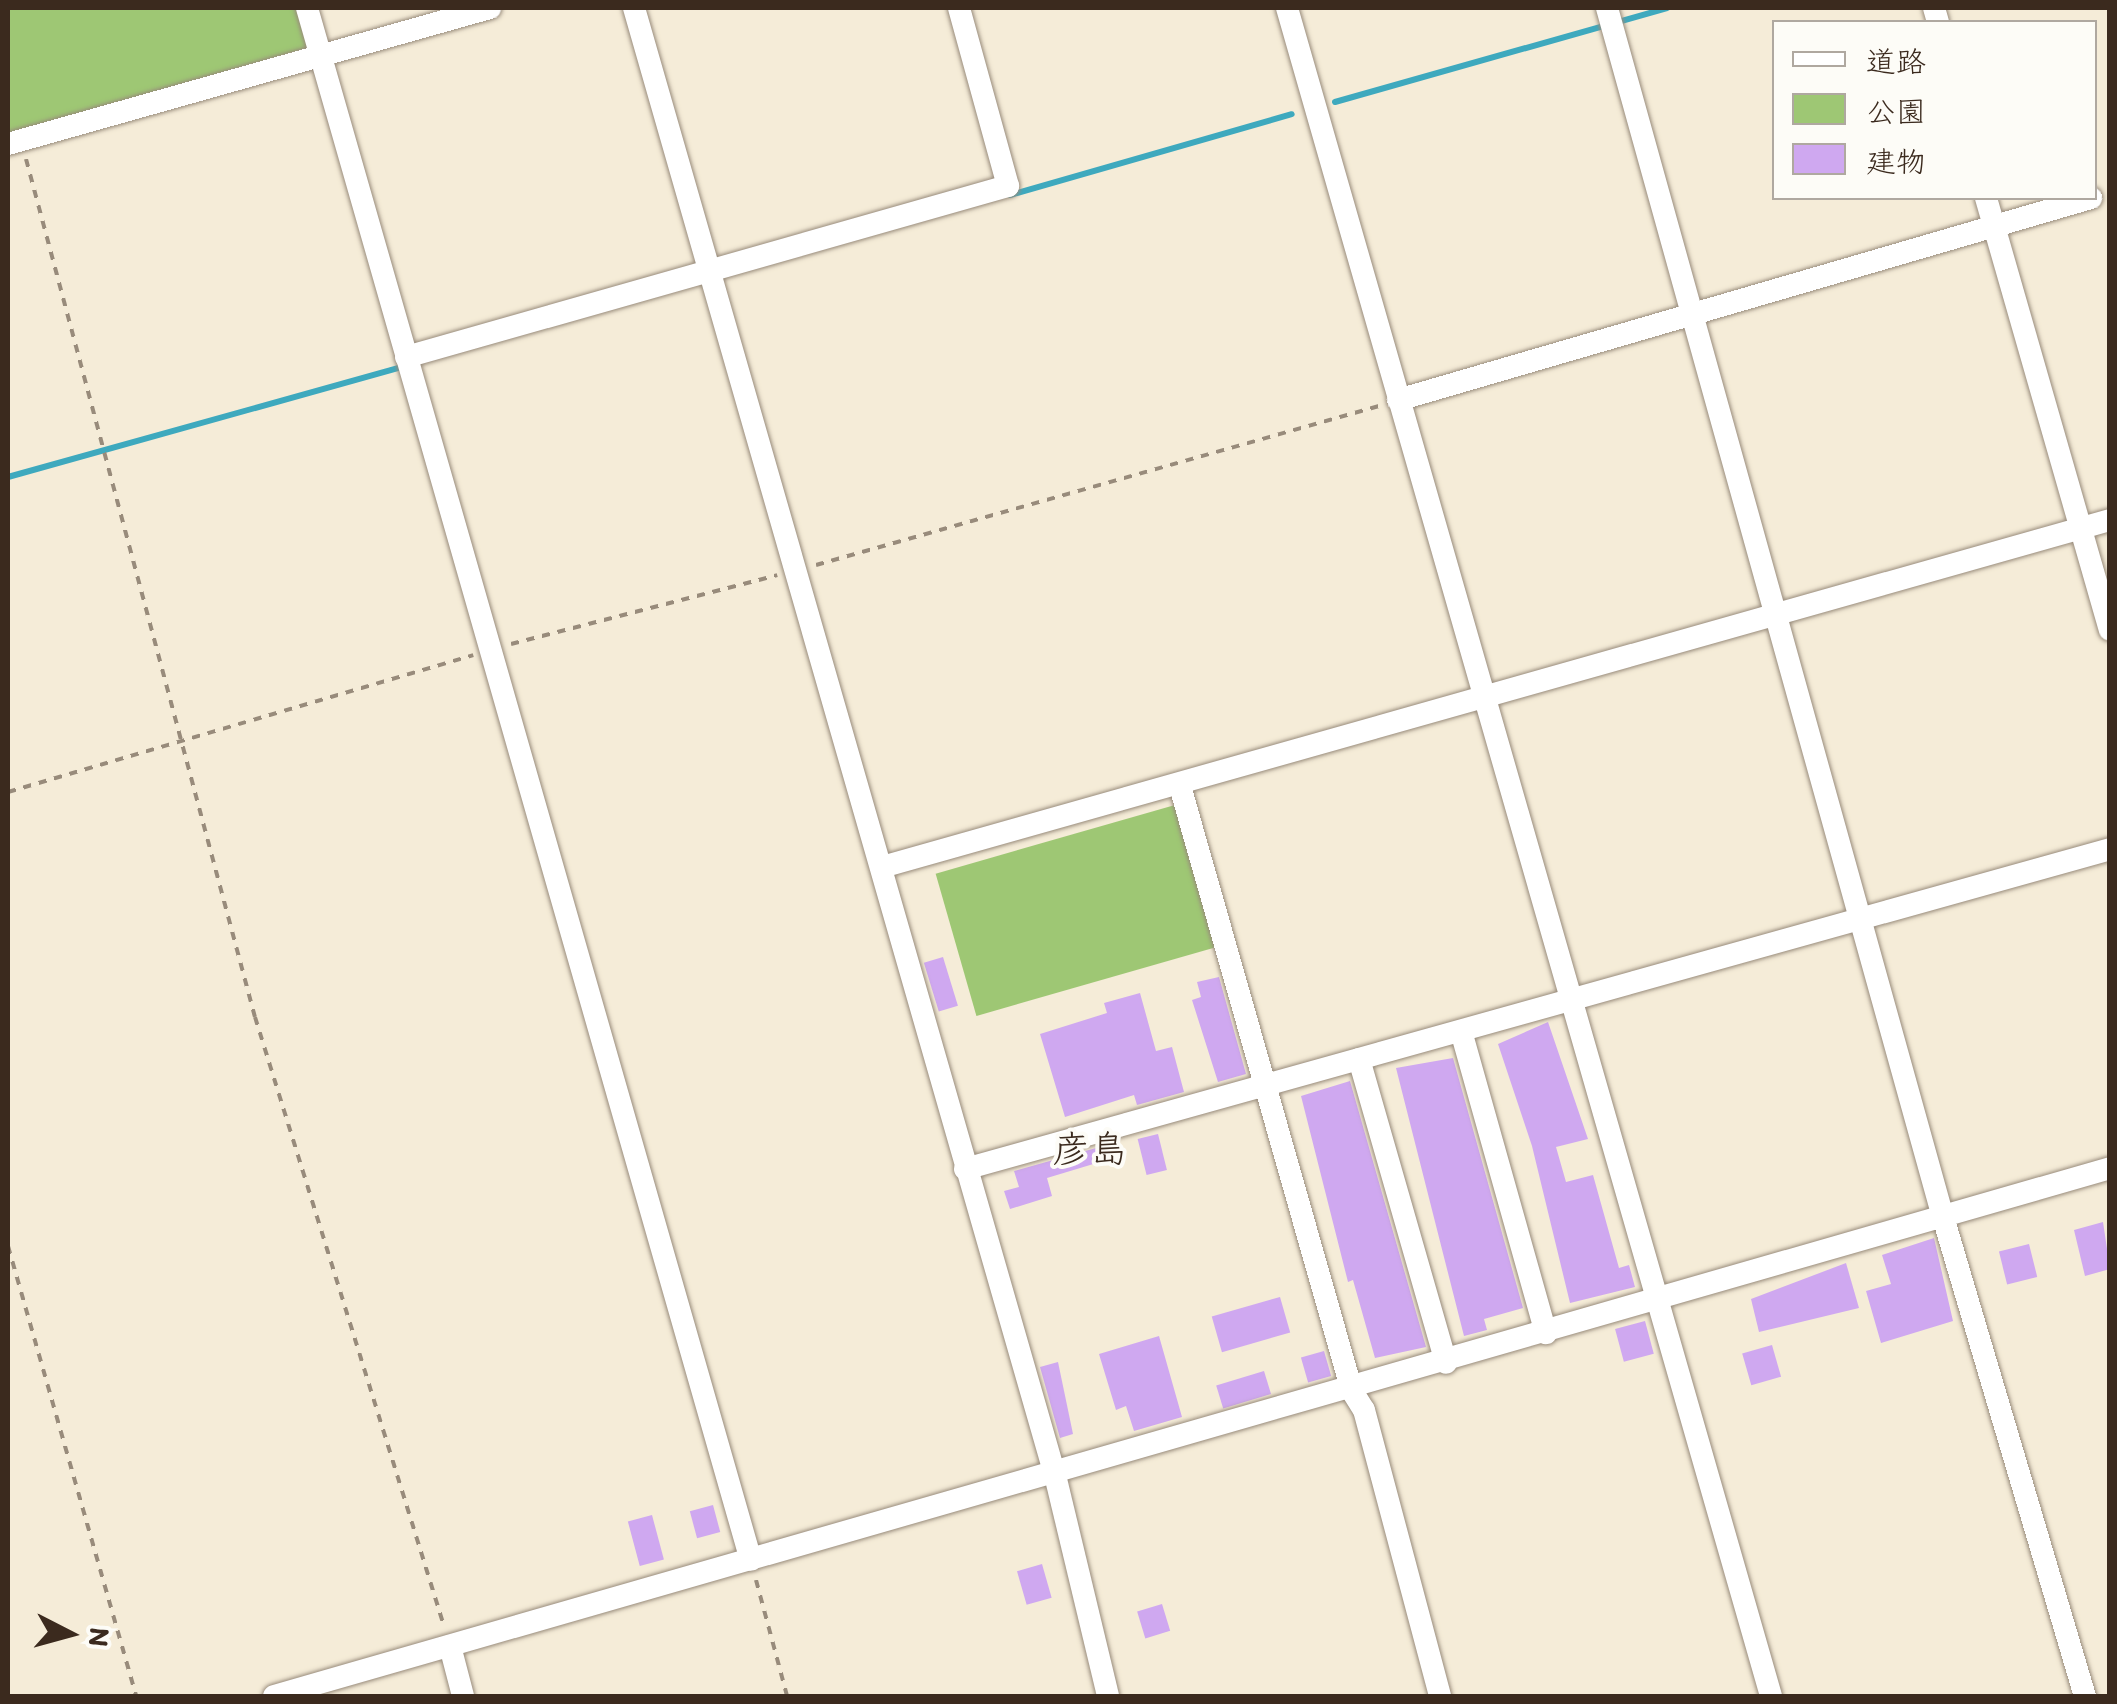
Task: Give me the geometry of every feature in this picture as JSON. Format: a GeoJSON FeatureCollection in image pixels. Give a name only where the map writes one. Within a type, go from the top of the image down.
{"type":"FeatureCollection","features":[{"type":"Feature","properties":{"kind":"street"},"geometry":{"type":"LineString","coordinates":[[308,8],[751,1560]]}},
{"type":"Feature","properties":{"kind":"street"},"geometry":{"type":"LineString","coordinates":[[14,142],[490,8]]}},
{"type":"Feature","properties":{"kind":"street"},"geometry":{"type":"LineString","coordinates":[[634,8],[1055,1475],[1108,1696]]}},
{"type":"Feature","properties":{"kind":"street"},"geometry":{"type":"LineString","coordinates":[[407,363],[709,278],[1008,186],[959,8]]}},
{"type":"Feature","properties":{"kind":"street"},"geometry":{"type":"LineString","coordinates":[[1287,8],[1771,1696]]}},
{"type":"Feature","properties":{"kind":"street"},"geometry":{"type":"LineString","coordinates":[[1610,19],[1943,1217],[2084,1696]]}},
{"type":"Feature","properties":{"kind":"street"},"geometry":{"type":"LineString","coordinates":[[1987,200],[2110,630]]}},
{"type":"Feature","properties":{"kind":"street"},"geometry":{"type":"LineString","coordinates":[[1398,400],[2083,200]]}},
{"type":"Feature","properties":{"kind":"street"},"geometry":{"type":"LineString","coordinates":[[882,867],[1180,786],[1482,692],[2110,520]]}},
{"type":"Feature","properties":{"kind":"street"},"geometry":{"type":"LineString","coordinates":[[1180,786],[1352,1391],[1364,1410],[1440,1696]]}},
{"type":"Feature","properties":{"kind":"street"},"geometry":{"type":"LineString","coordinates":[[966,1169],[2110,849]]}},
{"type":"Feature","properties":{"kind":"street"},"geometry":{"type":"LineString","coordinates":[[1461,1031],[1546,1333]]}},
{"type":"Feature","properties":{"kind":"street"},"geometry":{"type":"LineString","coordinates":[[1359,1059],[1446,1363]]}},
{"type":"Feature","properties":{"kind":"street"},"geometry":{"type":"LineString","coordinates":[[274,1696],[1352,1391],[2110,1168]]}},
{"type":"Feature","properties":{"kind":"street"},"geometry":{"type":"LineString","coordinates":[[450,1646],[463,1696]]}},
{"type":"Feature","properties":{"kind":"path"},"geometry":{"type":"LineString","coordinates":[[14,142],[102,446],[178,740],[256,1017],[450,1646]]}},
{"type":"Feature","properties":{"kind":"path"},"geometry":{"type":"LineString","coordinates":[[8,792],[489,650],[795,571],[1398,400]]}},
{"type":"Feature","properties":{"kind":"path"},"geometry":{"type":"LineString","coordinates":[[8,1246],[136,1696]]}},
{"type":"Feature","properties":{"kind":"path"},"geometry":{"type":"LineString","coordinates":[[751,1560],[787,1696]]}},
{"type":"Feature","properties":{"kind":"green space"},"geometry":{"type":"Polygon","coordinates":[[[8,8],[299,8],[310,47],[8,134],[8,8]]]}},
{"type":"Feature","properties":{"kind":"green space"},"geometry":{"type":"Polygon","coordinates":[[[1175,805],[1216,947],[976,1016],[936,874],[1175,805]]]}},
{"type":"Feature","properties":{"kind":"building"},"geometry":{"type":"Polygon","coordinates":[[[943,957],[958,1006],[939,1012],[924,963],[943,957]]]}},
{"type":"Feature","properties":{"kind":"building"},"geometry":{"type":"Polygon","coordinates":[[[1219,977],[1246,1074],[1218,1082],[1192,1000],[1201,997],[1197,982],[1219,977]]]}},
{"type":"Feature","properties":{"kind":"building"},"geometry":{"type":"Polygon","coordinates":[[[1140,993],[1156,1051],[1172,1047],[1184,1092],[1137,1105],[1134,1095],[1065,1117],[1040,1034],[1107,1013],[1104,1003],[1140,993]]]}},
{"type":"Feature","properties":{"kind":"building"},"geometry":{"type":"Polygon","coordinates":[[[1548,1022],[1588,1139],[1556,1147],[1566,1182],[1593,1175],[1619,1268],[1629,1265],[1635,1287],[1570,1303],[1532,1146],[1498,1044],[1548,1022]]]}},
{"type":"Feature","properties":{"kind":"building"},"geometry":{"type":"Polygon","coordinates":[[[1453,1058],[1523,1308],[1484,1319],[1487,1330],[1464,1336],[1396,1068],[1453,1058]]]}},
{"type":"Feature","properties":{"kind":"building"},"geometry":{"type":"Polygon","coordinates":[[[1350,1081],[1426,1347],[1375,1358],[1353,1280],[1348,1282],[1301,1096],[1350,1081]]]}},
{"type":"Feature","properties":{"kind":"building"},"geometry":{"type":"Polygon","coordinates":[[[1158,1134],[1167,1170],[1147,1175],[1138,1139],[1158,1134]]]}},
{"type":"Feature","properties":{"kind":"building"},"geometry":{"type":"Polygon","coordinates":[[[1096,1148],[1100,1162],[1047,1178],[1052,1196],[1010,1209],[1004,1191],[1019,1187],[1014,1171],[1096,1148]]]}},
{"type":"Feature","properties":{"kind":"building"},"geometry":{"type":"Polygon","coordinates":[[[2103,1222],[2110,1269],[2085,1276],[2074,1230],[2103,1222]]]}},
{"type":"Feature","properties":{"kind":"building"},"geometry":{"type":"Polygon","coordinates":[[[1934,1238],[1953,1321],[1881,1343],[1866,1291],[1891,1284],[1882,1255],[1934,1238]]]}},
{"type":"Feature","properties":{"kind":"building"},"geometry":{"type":"Polygon","coordinates":[[[2029,1244],[2037,1277],[2007,1284],[1999,1251],[2029,1244]]]}},
{"type":"Feature","properties":{"kind":"building"},"geometry":{"type":"Polygon","coordinates":[[[1846,1263],[1859,1308],[1759,1332],[1751,1299],[1846,1263]]]}},
{"type":"Feature","properties":{"kind":"building"},"geometry":{"type":"Polygon","coordinates":[[[1280,1297],[1290,1333],[1222,1352],[1212,1317],[1280,1297]]]}},
{"type":"Feature","properties":{"kind":"building"},"geometry":{"type":"Polygon","coordinates":[[[1645,1321],[1654,1354],[1624,1362],[1615,1329],[1645,1321]]]}},
{"type":"Feature","properties":{"kind":"building"},"geometry":{"type":"Polygon","coordinates":[[[1159,1336],[1182,1417],[1134,1431],[1126,1406],[1116,1410],[1099,1354],[1159,1336]]]}},
{"type":"Feature","properties":{"kind":"building"},"geometry":{"type":"Polygon","coordinates":[[[1772,1345],[1781,1377],[1751,1385],[1742,1354],[1772,1345]]]}},
{"type":"Feature","properties":{"kind":"building"},"geometry":{"type":"Polygon","coordinates":[[[1324,1351],[1331,1376],[1308,1383],[1301,1358],[1324,1351]]]}},
{"type":"Feature","properties":{"kind":"building"},"geometry":{"type":"Polygon","coordinates":[[[1058,1362],[1073,1434],[1060,1438],[1040,1367],[1058,1362]]]}},
{"type":"Feature","properties":{"kind":"building"},"geometry":{"type":"Polygon","coordinates":[[[1264,1371],[1271,1394],[1223,1409],[1216,1386],[1264,1371]]]}},
{"type":"Feature","properties":{"kind":"building"},"geometry":{"type":"Polygon","coordinates":[[[713,1505],[720,1532],[697,1538],[690,1511],[713,1505]]]}},
{"type":"Feature","properties":{"kind":"building"},"geometry":{"type":"Polygon","coordinates":[[[652,1515],[664,1559],[640,1566],[628,1521],[652,1515]]]}},
{"type":"Feature","properties":{"kind":"building"},"geometry":{"type":"Polygon","coordinates":[[[1042,1564],[1052,1598],[1027,1605],[1017,1571],[1042,1564]]]}},
{"type":"Feature","properties":{"kind":"building"},"geometry":{"type":"Polygon","coordinates":[[[1162,1604],[1170,1631],[1145,1638],[1137,1612],[1162,1604]]]}},
{"type":"Feature","properties":{"kind":"waterway"},"geometry":{"type":"LineString","coordinates":[[1335,102],[1667,8]]}},
{"type":"Feature","properties":{"kind":"waterway"},"geometry":{"type":"LineString","coordinates":[[1010,195],[1292,114]]}},
{"type":"Feature","properties":{"kind":"waterway"},"geometry":{"type":"LineString","coordinates":[[8,477],[406,366]]}},
{"type":"Feature","properties":{"kind":"district","name":"彦島"},"geometry":{"type":"Point","coordinates":[1090,1150]}}]}
